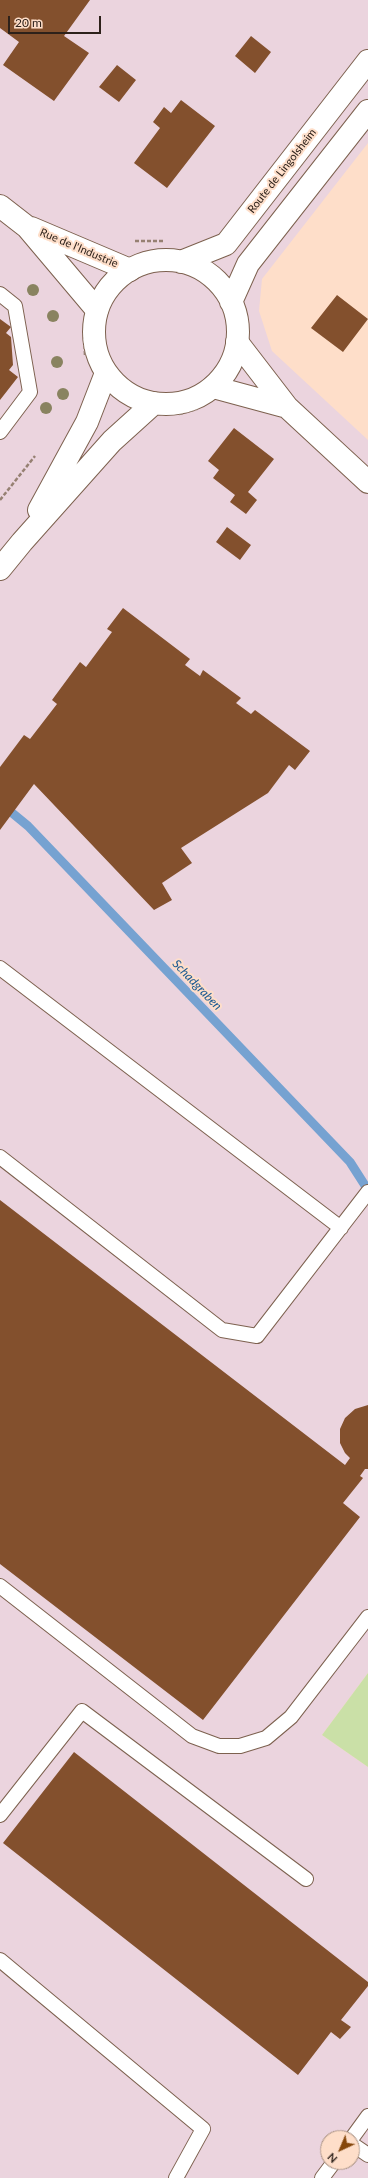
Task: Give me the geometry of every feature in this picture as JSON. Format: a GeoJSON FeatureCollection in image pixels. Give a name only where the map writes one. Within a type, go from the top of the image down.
{"type":"FeatureCollection","features":[{"type":"Feature","properties":{"kind":"main road","name":"Route de Lingolsheim"},"geometry":{"type":"LineString","coordinates":[[181,262],[226,244],[368,61]]}},
{"type":"Feature","properties":{"kind":"main road"},"geometry":{"type":"LineString","coordinates":[[231,302],[248,264],[368,111]]}},
{"type":"Feature","properties":{"kind":"main road","name":"Rue de l'Industrie"},"geometry":{"type":"LineString","coordinates":[[0,206],[28,226],[130,270]]}},
{"type":"Feature","properties":{"kind":"main road","name":"Rue de l'Industrie"},"geometry":{"type":"LineString","coordinates":[[28,226],[97,310]]}},
{"type":"Feature","properties":{"kind":"main road"},"geometry":{"type":"LineString","coordinates":[[164,260],[181,262],[202,270],[219,284],[231,302],[237,321],[237,342],[233,358],[225,374],[214,387],[196,398],[175,404],[154,403],[136,398],[119,387],[106,373],[97,353],[94,331],[97,310],[104,294],[116,280],[130,270],[146,263],[164,260]]}},
{"type":"Feature","properties":{"kind":"main road"},"geometry":{"type":"LineString","coordinates":[[237,342],[287,406],[368,482]]}},
{"type":"Feature","properties":{"kind":"main road"},"geometry":{"type":"LineString","coordinates":[[22,542],[87,422],[106,373]]}},
{"type":"Feature","properties":{"kind":"main road"},"geometry":{"type":"LineString","coordinates":[[214,387],[287,406]]}},
{"type":"Feature","properties":{"kind":"main road"},"geometry":{"type":"LineString","coordinates":[[0,569],[22,542],[112,441],[154,403]]}},
{"type":"Feature","properties":{"kind":"lane"},"geometry":{"type":"LineString","coordinates":[[0,294],[16,306],[30,392],[0,432]]}},
{"type":"Feature","properties":{"kind":"lane"},"geometry":{"type":"LineString","coordinates":[[0,968],[341,1228]]}},
{"type":"Feature","properties":{"kind":"lane"},"geometry":{"type":"LineString","coordinates":[[0,1157],[222,1330],[257,1336],[368,1192]]}},
{"type":"Feature","properties":{"kind":"lane"},"geometry":{"type":"LineString","coordinates":[[0,1586],[192,1736],[219,1746],[240,1746],[266,1738],[291,1717],[368,1617]]}},
{"type":"Feature","properties":{"kind":"lane"},"geometry":{"type":"LineString","coordinates":[[0,1815],[82,1711],[306,1879]]}},
{"type":"Feature","properties":{"kind":"lane"},"geometry":{"type":"LineString","coordinates":[[0,1960],[203,2130],[176,2178]]}},
{"type":"Feature","properties":{"kind":"lane"},"geometry":{"type":"LineString","coordinates":[[358,2130],[368,2116]]}},
{"type":"Feature","properties":{"kind":"path"},"geometry":{"type":"LineString","coordinates":[[132,241],[170,240]]}},
{"type":"Feature","properties":{"kind":"path"},"geometry":{"type":"LineString","coordinates":[[84,327],[85,358]]}},
{"type":"Feature","properties":{"kind":"path"},"geometry":{"type":"LineString","coordinates":[[0,500],[38,453]]}},
{"type":"Feature","properties":{"kind":"shaded area"},"geometry":{"type":"Polygon","coordinates":[[[0,0],[368,0],[368,143],[262,279],[259,311],[272,351],[368,440],[368,1673],[322,1735],[368,1767],[368,2178],[0,2178],[0,0]]]}},
{"type":"Feature","properties":{"kind":"green space"},"geometry":{"type":"Polygon","coordinates":[[[368,1673],[368,1767],[322,1735],[368,1673]]]}},
{"type":"Feature","properties":{"kind":"building"},"geometry":{"type":"Polygon","coordinates":[[[0,0],[90,0],[64,36],[89,53],[54,101],[3,65],[19,42],[0,28],[0,0]]]}},
{"type":"Feature","properties":{"kind":"building"},"geometry":{"type":"Polygon","coordinates":[[[251,36],[271,52],[255,73],[235,56],[251,36]]]}},
{"type":"Feature","properties":{"kind":"building"},"geometry":{"type":"Polygon","coordinates":[[[117,65],[136,80],[119,102],[99,87],[117,65]]]}},
{"type":"Feature","properties":{"kind":"building"},"geometry":{"type":"Polygon","coordinates":[[[181,100],[215,126],[167,188],[134,163],[160,128],[153,122],[164,107],[171,113],[181,100]]]}},
{"type":"Feature","properties":{"kind":"building"},"geometry":{"type":"Polygon","coordinates":[[[337,295],[368,319],[343,352],[311,328],[337,295]]]}},
{"type":"Feature","properties":{"kind":"building"},"geometry":{"type":"Polygon","coordinates":[[[0,319],[11,327],[6,333],[11,337],[13,365],[9,370],[18,377],[0,400],[0,319]]]}},
{"type":"Feature","properties":{"kind":"building"},"geometry":{"type":"Polygon","coordinates":[[[234,428],[274,459],[248,492],[257,500],[246,514],[230,502],[235,495],[213,478],[219,470],[208,461],[234,428]]]}},
{"type":"Feature","properties":{"kind":"building"},"geometry":{"type":"Polygon","coordinates":[[[227,527],[251,545],[240,560],[216,542],[227,527]]]}},
{"type":"Feature","properties":{"kind":"building"},"geometry":{"type":"Polygon","coordinates":[[[123,608],[190,659],[185,665],[200,676],[203,670],[241,698],[236,703],[251,714],[255,710],[310,751],[295,770],[289,765],[268,793],[181,848],[192,863],[162,883],[172,900],[154,910],[34,784],[0,830],[0,767],[24,735],[30,739],[57,704],[52,700],[80,662],[86,667],[112,632],[107,629],[123,608]]]}},
{"type":"Feature","properties":{"kind":"building"},"geometry":{"type":"Polygon","coordinates":[[[0,1200],[345,1465],[350,1458],[345,1453],[340,1443],[340,1429],[345,1418],[355,1409],[368,1405],[368,1469],[365,1469],[360,1476],[363,1478],[343,1503],[360,1517],[203,1720],[0,1564],[0,1200]]]}},
{"type":"Feature","properties":{"kind":"building"},"geometry":{"type":"Polygon","coordinates":[[[74,1752],[368,1982],[368,1986],[341,2020],[351,2027],[340,2039],[331,2032],[298,2075],[3,1843],[74,1752]]]}},
{"type":"Feature","properties":{"kind":"waterway","name":"Schadgraben"},"geometry":{"type":"LineString","coordinates":[[0,803],[28,826],[350,1162],[368,1190]]}}]}
